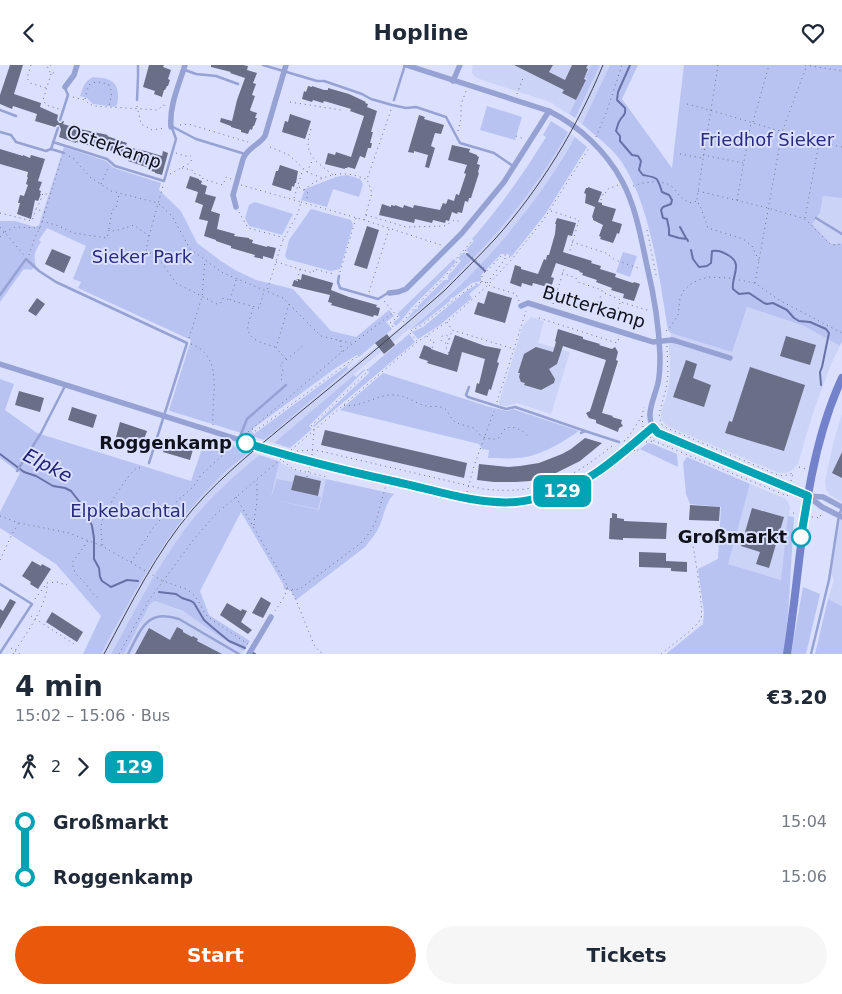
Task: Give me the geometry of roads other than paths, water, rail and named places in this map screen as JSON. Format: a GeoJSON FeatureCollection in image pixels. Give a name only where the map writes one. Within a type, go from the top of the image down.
{"type":"FeatureCollection","features":[{"type":"Feature","properties":{"kind":"street"},"geometry":{"type":"LineString","coordinates":[[65,87],[74,75],[77,65]]}},
{"type":"Feature","properties":{"kind":"street"},"geometry":{"type":"LineString","coordinates":[[405,65],[549,111],[585,135],[609,160],[632,205],[645,255],[656,312],[658,341],[659,373],[649,413],[653,427],[658,433],[808,496],[822,507],[840,516]]}},
{"type":"Feature","properties":{"kind":"street"},"geometry":{"type":"LineString","coordinates":[[453,81],[460,65]]}},
{"type":"Feature","properties":{"kind":"street","name":"Osterkamp"},"geometry":{"type":"LineString","coordinates":[[171,127],[170,117],[184,67]]}},
{"type":"Feature","properties":{"kind":"street"},"geometry":{"type":"LineString","coordinates":[[236,207],[233,195],[245,154],[262,141],[265,136],[285,68]]}},
{"type":"Feature","properties":{"kind":"street"},"geometry":{"type":"LineString","coordinates":[[389,293],[406,289],[478,215],[504,182],[549,111]]}},
{"type":"Feature","properties":{"kind":"street","name":"Butterkamp"},"geometry":{"type":"LineString","coordinates":[[521,306],[528,303],[654,341],[676,341],[730,358]]}},
{"type":"Feature","properties":{"kind":"street"},"geometry":{"type":"LineString","coordinates":[[0,365],[238,441],[311,462],[387,480],[492,501],[516,502],[562,491],[596,473],[653,427]]}},
{"type":"Feature","properties":{"kind":"street"},"geometry":{"type":"LineString","coordinates":[[787,654],[796,594],[803,520],[819,441],[842,378]]}},
{"type":"Feature","properties":{"kind":"street"},"geometry":{"type":"LineString","coordinates":[[808,496],[823,497],[842,507]]}},
{"type":"Feature","properties":{"kind":"street"},"geometry":{"type":"LineString","coordinates":[[249,654],[271,617]]}},
{"type":"Feature","properties":{"kind":"lane"},"geometry":{"type":"LineString","coordinates":[[137,100],[138,65]]}},
{"type":"Feature","properties":{"kind":"lane"},"geometry":{"type":"LineString","coordinates":[[263,65],[285,68],[317,81],[324,81],[392,105],[406,108],[416,107],[446,117],[460,143],[494,153],[514,167]]}},
{"type":"Feature","properties":{"kind":"lane"},"geometry":{"type":"LineString","coordinates":[[394,100],[405,65]]}},
{"type":"Feature","properties":{"kind":"lane"},"geometry":{"type":"LineString","coordinates":[[184,67],[196,74],[216,76],[238,84]]}},
{"type":"Feature","properties":{"kind":"lane"},"geometry":{"type":"LineString","coordinates":[[60,120],[68,95],[65,87]]}},
{"type":"Feature","properties":{"kind":"lane"},"geometry":{"type":"LineString","coordinates":[[0,110],[16,116]]}},
{"type":"Feature","properties":{"kind":"lane"},"geometry":{"type":"LineString","coordinates":[[171,127],[196,139],[245,154]]}},
{"type":"Feature","properties":{"kind":"lane","name":"Osterkamp"},"geometry":{"type":"LineString","coordinates":[[53,142],[108,159],[115,166],[165,179],[176,139],[171,127]]}},
{"type":"Feature","properties":{"kind":"lane"},"geometry":{"type":"LineString","coordinates":[[51,149],[58,128]]}},
{"type":"Feature","properties":{"kind":"lane"},"geometry":{"type":"LineString","coordinates":[[0,132],[11,135],[16,142],[46,151],[51,149],[64,153]]}},
{"type":"Feature","properties":{"kind":"lane"},"geometry":{"type":"LineString","coordinates":[[816,218],[842,234]]}},
{"type":"Feature","properties":{"kind":"lane"},"geometry":{"type":"LineString","coordinates":[[0,295],[26,259],[39,271],[56,282],[187,343],[149,463]]}},
{"type":"Feature","properties":{"kind":"lane"},"geometry":{"type":"LineString","coordinates":[[339,276],[340,288],[378,299],[389,293]]}},
{"type":"Feature","properties":{"kind":"lane"},"geometry":{"type":"LineString","coordinates":[[238,441],[247,419],[286,385]]}},
{"type":"Feature","properties":{"kind":"lane"},"geometry":{"type":"LineString","coordinates":[[17,471],[41,433],[65,386]]}},
{"type":"Feature","properties":{"kind":"lane"},"geometry":{"type":"LineString","coordinates":[[469,387],[466,395],[468,397],[506,409],[515,407],[619,441]]}},
{"type":"Feature","properties":{"kind":"lane"},"geometry":{"type":"LineString","coordinates":[[581,433],[585,431]]}},
{"type":"Feature","properties":{"kind":"lane"},"geometry":{"type":"LineString","coordinates":[[811,654],[829,580],[842,507]]}},
{"type":"Feature","properties":{"kind":"lane"},"geometry":{"type":"LineString","coordinates":[[0,584],[32,604],[0,653]]}},
{"type":"Feature","properties":{"kind":"lane"},"geometry":{"type":"LineString","coordinates":[[128,654],[145,623],[150,619],[161,616],[171,616],[179,619],[239,654]]}},
{"type":"Feature","properties":{"kind":"waterway"},"geometry":{"type":"LineString","coordinates":[[630,65],[618,92],[617,100],[625,108],[625,114],[616,131],[620,136],[620,141],[632,155],[638,156],[641,161],[639,170],[643,175],[657,179],[662,192],[669,195],[672,200],[671,204],[663,207],[661,210],[663,218],[667,219],[669,235],[687,239],[688,241]]}},
{"type":"Feature","properties":{"kind":"waterway"},"geometry":{"type":"LineString","coordinates":[[680,227],[686,238]]}},
{"type":"Feature","properties":{"kind":"waterway"},"geometry":{"type":"LineString","coordinates":[[691,250],[693,259],[699,267],[707,266],[711,263],[712,251],[719,251],[728,255],[735,262],[736,271],[733,289],[739,294],[749,293],[764,303],[773,303],[787,310],[799,321],[810,322],[826,329],[829,333],[820,372],[821,385]]}},
{"type":"Feature","properties":{"kind":"waterway"},"geometry":{"type":"LineString","coordinates":[[467,254],[485,271]]}},
{"type":"Feature","properties":{"kind":"waterway","name":"Elpke"},"geometry":{"type":"LineString","coordinates":[[0,454],[24,472],[36,476],[53,486],[71,491],[86,510],[92,526],[94,559],[99,568],[102,581],[111,587],[127,580],[138,581]]}},
{"type":"Feature","properties":{"kind":"waterway","name":"Elpke"},"geometry":{"type":"LineString","coordinates":[[159,592],[176,594],[191,601],[204,620],[212,627],[229,641],[245,648]]}},
{"type":"Feature","properties":{"kind":"tram line"},"geometry":{"type":"LineString","coordinates":[[104,654],[134,597],[167,543],[205,496],[244,459],[444,291],[495,239],[527,200],[556,157],[593,89],[603,65]]}},
{"type":"Feature","properties":{"kind":"place","name":"Roggenkamp"},"geometry":{"type":"Point","coordinates":[246,443]}},
{"type":"Feature","properties":{"kind":"place","name":"Großmarkt"},"geometry":{"type":"Point","coordinates":[801,537]}},
{"type":"Feature","properties":{"kind":"park label","name":"Friedhof Sieker"},"geometry":{"type":"Point","coordinates":[767,140]}},
{"type":"Feature","properties":{"kind":"park label","name":"Sieker Park"},"geometry":{"type":"Point","coordinates":[142,257]}},
{"type":"Feature","properties":{"kind":"park label","name":"Elpkebachtal"},"geometry":{"type":"Point","coordinates":[128,511]}}]}
